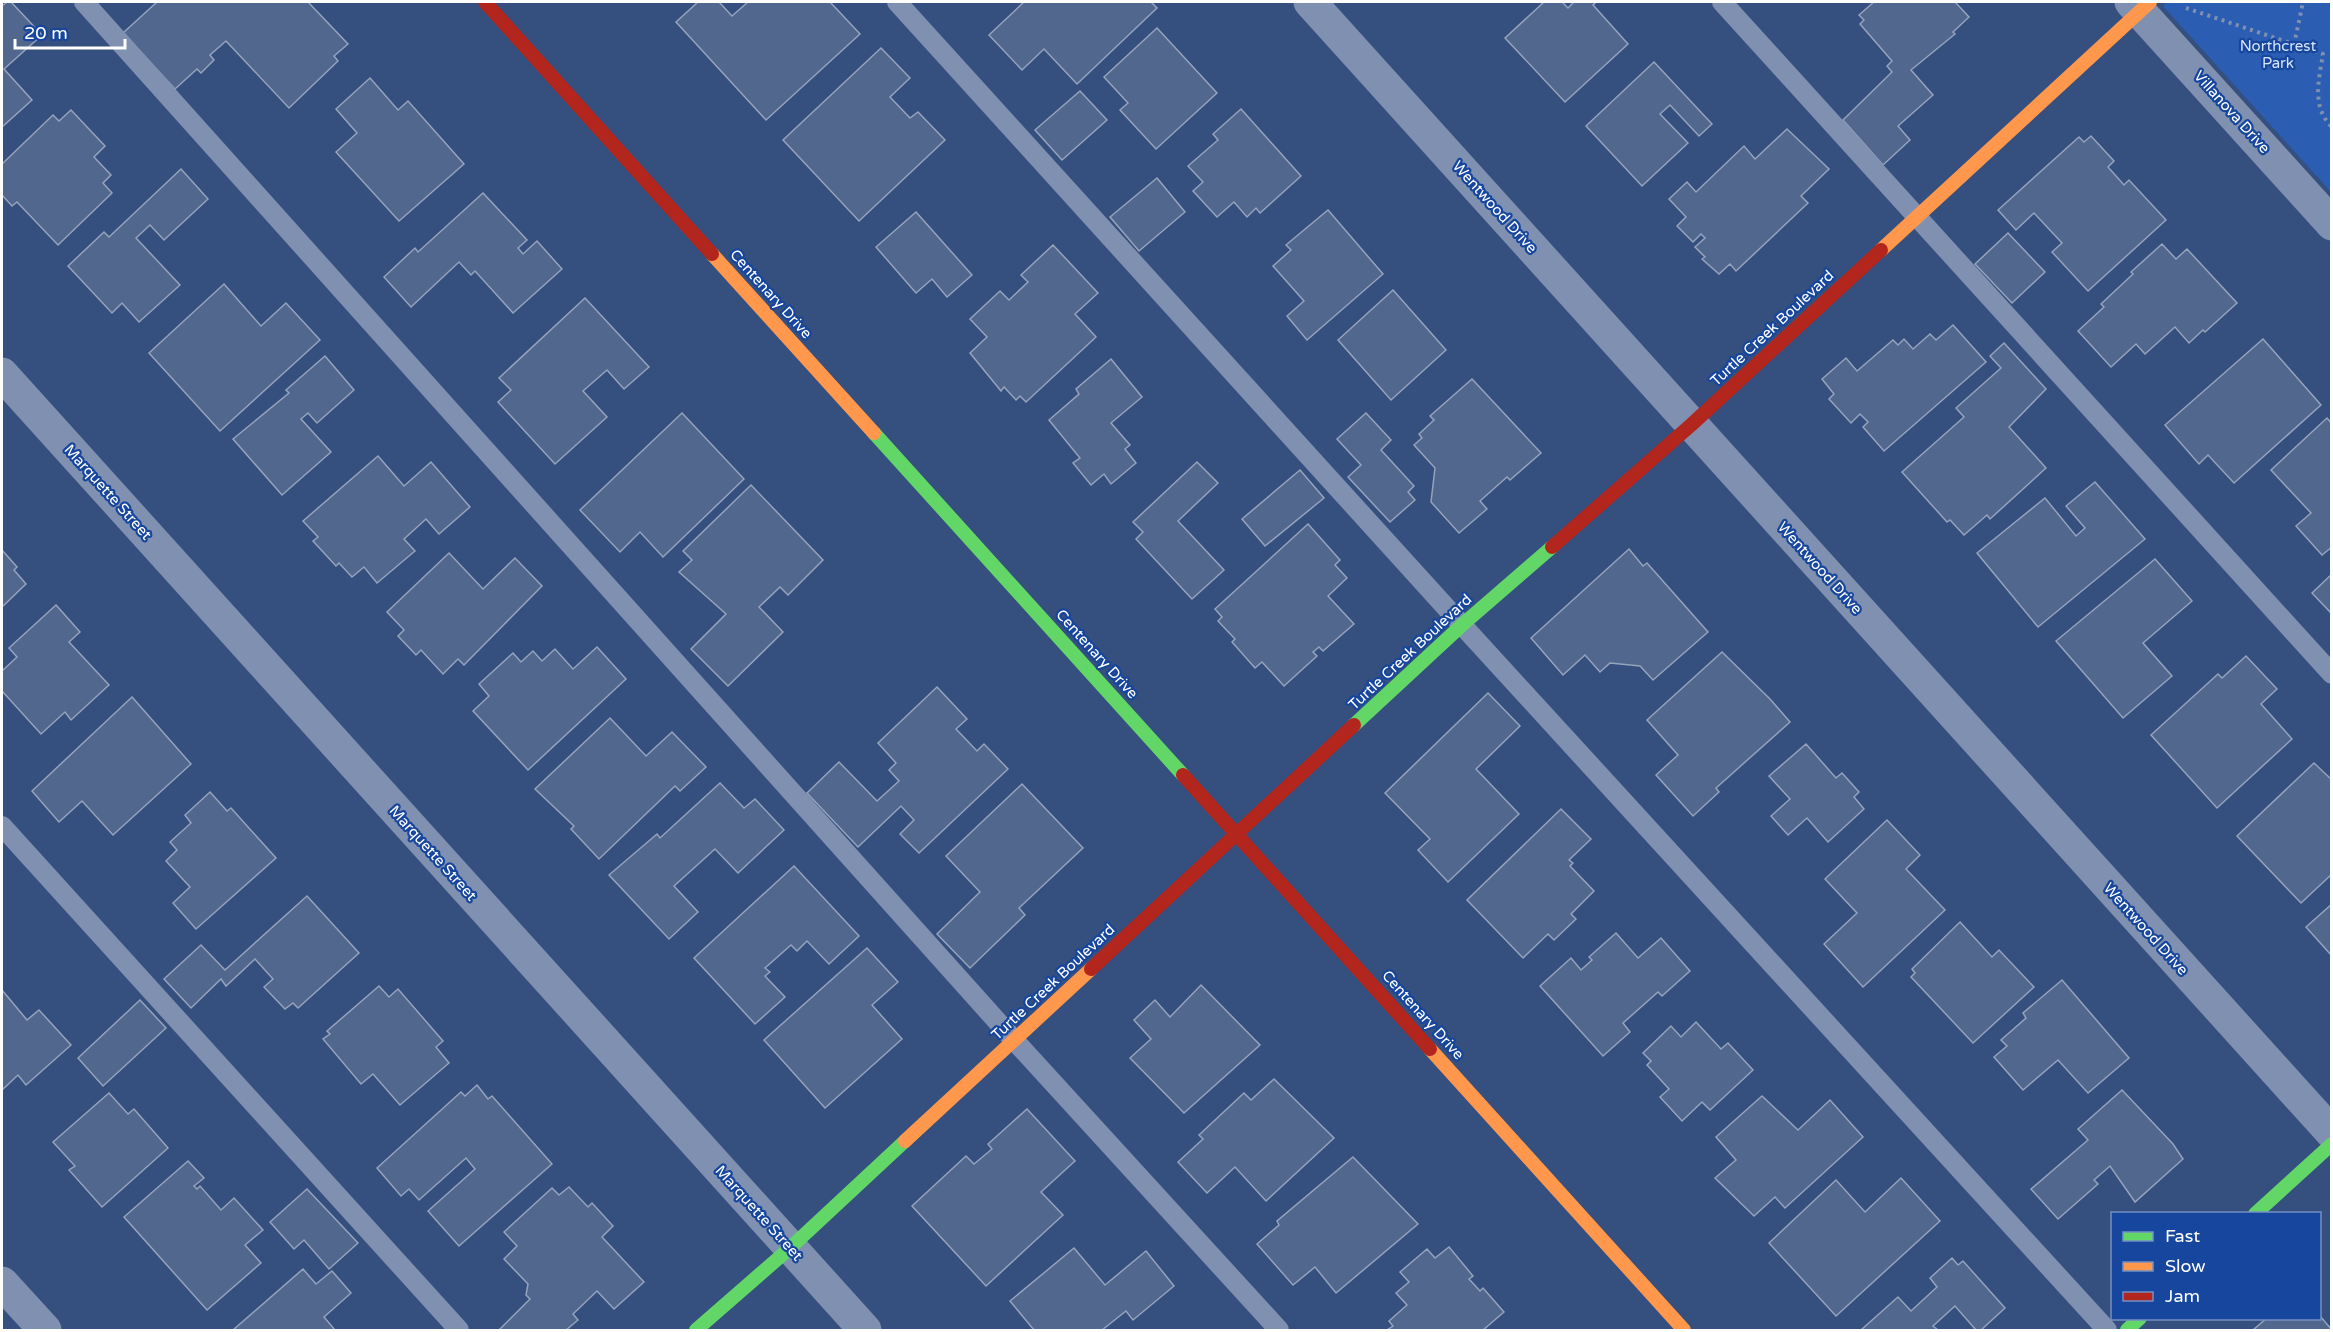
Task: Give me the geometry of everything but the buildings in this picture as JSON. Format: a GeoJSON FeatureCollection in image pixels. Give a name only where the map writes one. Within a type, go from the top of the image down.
{"type":"FeatureCollection","features":[{"type":"Feature","properties":{"kind":"street","name":"Centenary Drive"},"geometry":{"type":"LineString","coordinates":[[485,2],[1684,1330]]}},
{"type":"Feature","properties":{"kind":"street","name":"Wentwood Drive"},"geometry":{"type":"LineString","coordinates":[[1310,2],[2331,1134]]}},
{"type":"Feature","properties":{"kind":"street","name":"Turtle Creek Boulevard"},"geometry":{"type":"LineString","coordinates":[[696,1330],[790,1248],[1462,625],[1691,425],[2140,5]]}},
{"type":"Feature","properties":{"kind":"street","name":"Villanova Drive"},"geometry":{"type":"LineString","coordinates":[[2140,5],[2331,224]]}},
{"type":"Feature","properties":{"kind":"street","name":"Marquette Street"},"geometry":{"type":"LineString","coordinates":[[2,374],[866,1330]]}},
{"type":"Feature","properties":{"kind":"street"},"geometry":{"type":"LineString","coordinates":[[2257,1212],[2331,1144]]}},
{"type":"Feature","properties":{"kind":"street"},"geometry":{"type":"LineString","coordinates":[[2,1283],[45,1330]]}},
{"type":"Feature","properties":{"kind":"lane"},"geometry":{"type":"LineString","coordinates":[[84,2],[1014,1040],[1279,1330]]}},
{"type":"Feature","properties":{"kind":"lane"},"geometry":{"type":"LineString","coordinates":[[897,2],[1462,625],[2107,1330]]}},
{"type":"Feature","properties":{"kind":"lane"},"geometry":{"type":"LineString","coordinates":[[1722,2],[2331,674]]}},
{"type":"Feature","properties":{"kind":"lane"},"geometry":{"type":"LineString","coordinates":[[2,825],[459,1330]]}},
{"type":"Feature","properties":{"kind":"path"},"geometry":{"type":"LineString","coordinates":[[2294,45],[2303,2]]}},
{"type":"Feature","properties":{"kind":"path"},"geometry":{"type":"LineString","coordinates":[[2140,5],[2180,6],[2323,54],[2317,91],[2319,108],[2331,127]]}},
{"type":"Feature","properties":{"kind":"green space","name":"Northcrest Park"},"geometry":{"type":"Polygon","coordinates":[[[2167,2],[2331,2],[2331,192],[2163,6],[2167,2]]]}},
{"type":"Feature","properties":{"kind":"traffic: fast"},"geometry":{"type":"LineString","coordinates":[[874,433],[1183,775]]}},
{"type":"Feature","properties":{"kind":"traffic: fast"},"geometry":{"type":"LineString","coordinates":[[1354,725],[1462,625],[1552,547]]}},
{"type":"Feature","properties":{"kind":"traffic: fast"},"geometry":{"type":"LineString","coordinates":[[696,1330],[790,1248],[905,1141]]}},
{"type":"Feature","properties":{"kind":"traffic: fast"},"geometry":{"type":"LineString","coordinates":[[2257,1212],[2332,1144]]}},
{"type":"Feature","properties":{"kind":"traffic: fast"},"geometry":{"type":"LineString","coordinates":[[2127,1330],[2138,1320]]}},
{"type":"Feature","properties":{"kind":"traffic: slow"},"geometry":{"type":"LineString","coordinates":[[1881,250],[2150,2]]}},
{"type":"Feature","properties":{"kind":"traffic: slow"},"geometry":{"type":"LineString","coordinates":[[712,254],[874,433]]}},
{"type":"Feature","properties":{"kind":"traffic: slow"},"geometry":{"type":"LineString","coordinates":[[905,1141],[1091,969]]}},
{"type":"Feature","properties":{"kind":"traffic: slow"},"geometry":{"type":"LineString","coordinates":[[1430,1049],[1684,1330]]}},
{"type":"Feature","properties":{"kind":"traffic: jam"},"geometry":{"type":"LineString","coordinates":[[485,2],[712,254]]}},
{"type":"Feature","properties":{"kind":"traffic: jam"},"geometry":{"type":"LineString","coordinates":[[1552,547],[1691,425],[1881,250]]}},
{"type":"Feature","properties":{"kind":"traffic: jam"},"geometry":{"type":"LineString","coordinates":[[1091,969],[1354,725]]}},
{"type":"Feature","properties":{"kind":"traffic: jam"},"geometry":{"type":"LineString","coordinates":[[1183,775],[1430,1049]]}}]}
